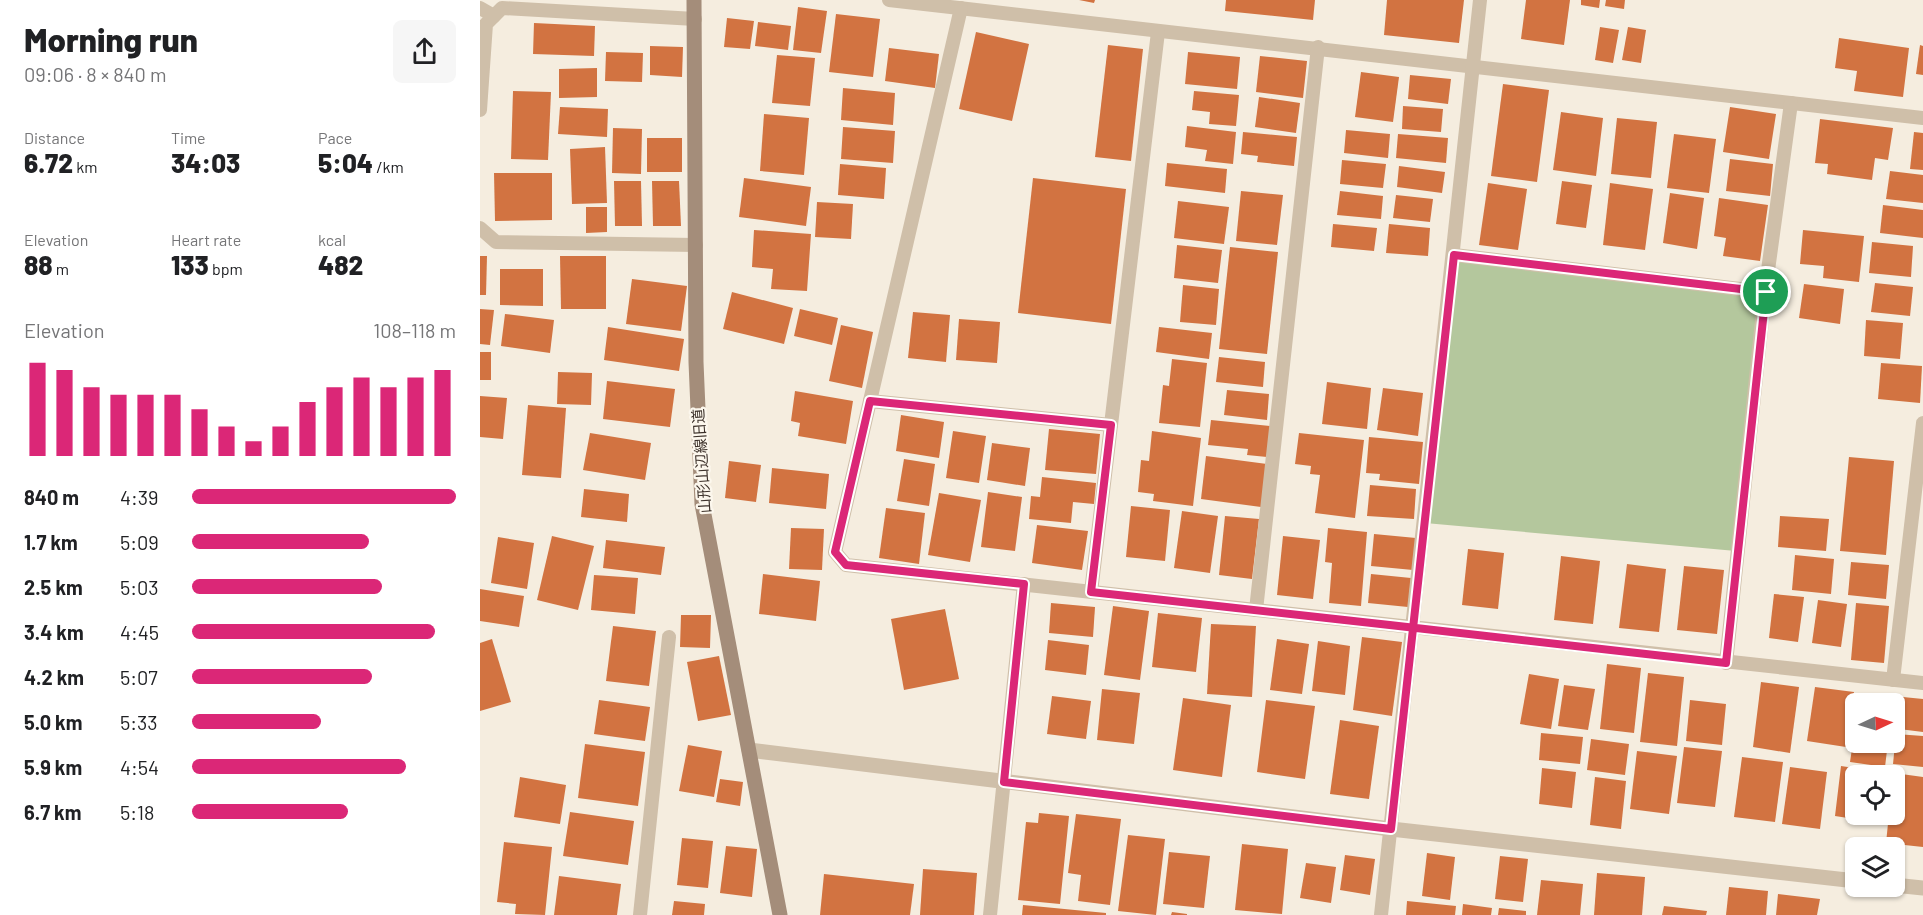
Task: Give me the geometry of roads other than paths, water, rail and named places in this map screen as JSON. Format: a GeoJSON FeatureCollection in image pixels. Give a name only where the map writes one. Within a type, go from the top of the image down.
{"type":"FeatureCollection","features":[{"type":"Feature","properties":{"kind":"street","name":"山形山辺線旧道"},"geometry":{"type":"LineString","coordinates":[[694,0],[696,362],[702,504],[780,915]]}},
{"type":"Feature","properties":{"kind":"street"},"geometry":{"type":"LineString","coordinates":[[749,750],[1391,829],[1845,880]]}},
{"type":"Feature","properties":{"kind":"street"},"geometry":{"type":"LineString","coordinates":[[1905,886],[1923,888]]}},
{"type":"Feature","properties":{"kind":"lane"},"geometry":{"type":"LineString","coordinates":[[889,0],[961,8],[996,6],[1158,32],[1317,47],[1923,118]]}},
{"type":"Feature","properties":{"kind":"lane"},"geometry":{"type":"LineString","coordinates":[[1381,915],[1480,0]]}},
{"type":"Feature","properties":{"kind":"lane"},"geometry":{"type":"LineString","coordinates":[[480,8],[494,16]]}},
{"type":"Feature","properties":{"kind":"lane"},"geometry":{"type":"LineString","coordinates":[[480,110],[486,24],[502,8],[695,19]]}},
{"type":"Feature","properties":{"kind":"lane"},"geometry":{"type":"LineString","coordinates":[[961,8],[835,552],[846,565],[1923,683]]}},
{"type":"Feature","properties":{"kind":"lane"},"geometry":{"type":"LineString","coordinates":[[1091,592],[1158,32]]}},
{"type":"Feature","properties":{"kind":"lane"},"geometry":{"type":"LineString","coordinates":[[1256,610],[1317,47]]}},
{"type":"Feature","properties":{"kind":"lane"},"geometry":{"type":"LineString","coordinates":[[1726,663],[1766,292],[1791,103]]}},
{"type":"Feature","properties":{"kind":"lane"},"geometry":{"type":"LineString","coordinates":[[480,228],[496,242],[696,245]]}},
{"type":"Feature","properties":{"kind":"lane"},"geometry":{"type":"LineString","coordinates":[[1454,255],[1766,292]]}},
{"type":"Feature","properties":{"kind":"lane"},"geometry":{"type":"LineString","coordinates":[[870,401],[1111,425]]}},
{"type":"Feature","properties":{"kind":"lane"},"geometry":{"type":"LineString","coordinates":[[1893,680],[1923,423]]}},
{"type":"Feature","properties":{"kind":"lane"},"geometry":{"type":"LineString","coordinates":[[990,915],[1024,584]]}},
{"type":"Feature","properties":{"kind":"lane"},"geometry":{"type":"LineString","coordinates":[[640,915],[669,637]]}}]}
